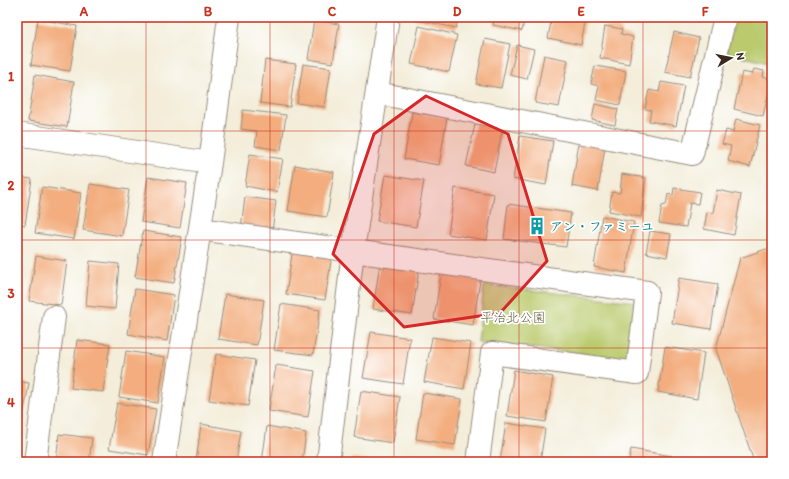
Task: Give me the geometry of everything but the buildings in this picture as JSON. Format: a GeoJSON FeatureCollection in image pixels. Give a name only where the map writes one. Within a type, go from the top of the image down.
{"type":"FeatureCollection","features":[{"type":"Feature","properties":{"kind":"street"},"geometry":{"type":"LineString","coordinates":[[164,462],[210,163],[229,17]]}},
{"type":"Feature","properties":{"kind":"street"},"geometry":{"type":"LineString","coordinates":[[328,462],[353,251],[388,17]]}},
{"type":"Feature","properties":{"kind":"street"},"geometry":{"type":"LineString","coordinates":[[377,93],[692,154],[725,17]]}},
{"type":"Feature","properties":{"kind":"street"},"geometry":{"type":"LineString","coordinates":[[17,134],[210,163]]}},
{"type":"Feature","properties":{"kind":"street"},"geometry":{"type":"LineString","coordinates":[[200,229],[647,292],[637,373],[492,353],[478,462]]}},
{"type":"Feature","properties":{"kind":"street"},"geometry":{"type":"LineString","coordinates":[[35,462],[54,317]]}},
{"type":"Feature","properties":{"kind":"highlighted area"},"geometry":{"type":"Polygon","coordinates":[[[426,96],[508,134],[547,261],[500,313],[404,327],[333,254],[374,134],[426,96]]]}},
{"type":"Feature","properties":{"kind":"green space"},"geometry":{"type":"Polygon","coordinates":[[[736,17],[772,17],[772,64],[726,52],[736,17]]]}},
{"type":"Feature","properties":{"kind":"green space","name":"平治北公園"},"geometry":{"type":"Polygon","coordinates":[[[484,285],[637,302],[631,359],[478,342],[484,285]]]}},
{"type":"Feature","properties":{"kind":"place","name":"アン・ファミーユ"},"geometry":{"type":"Point","coordinates":[537,226]}}]}
